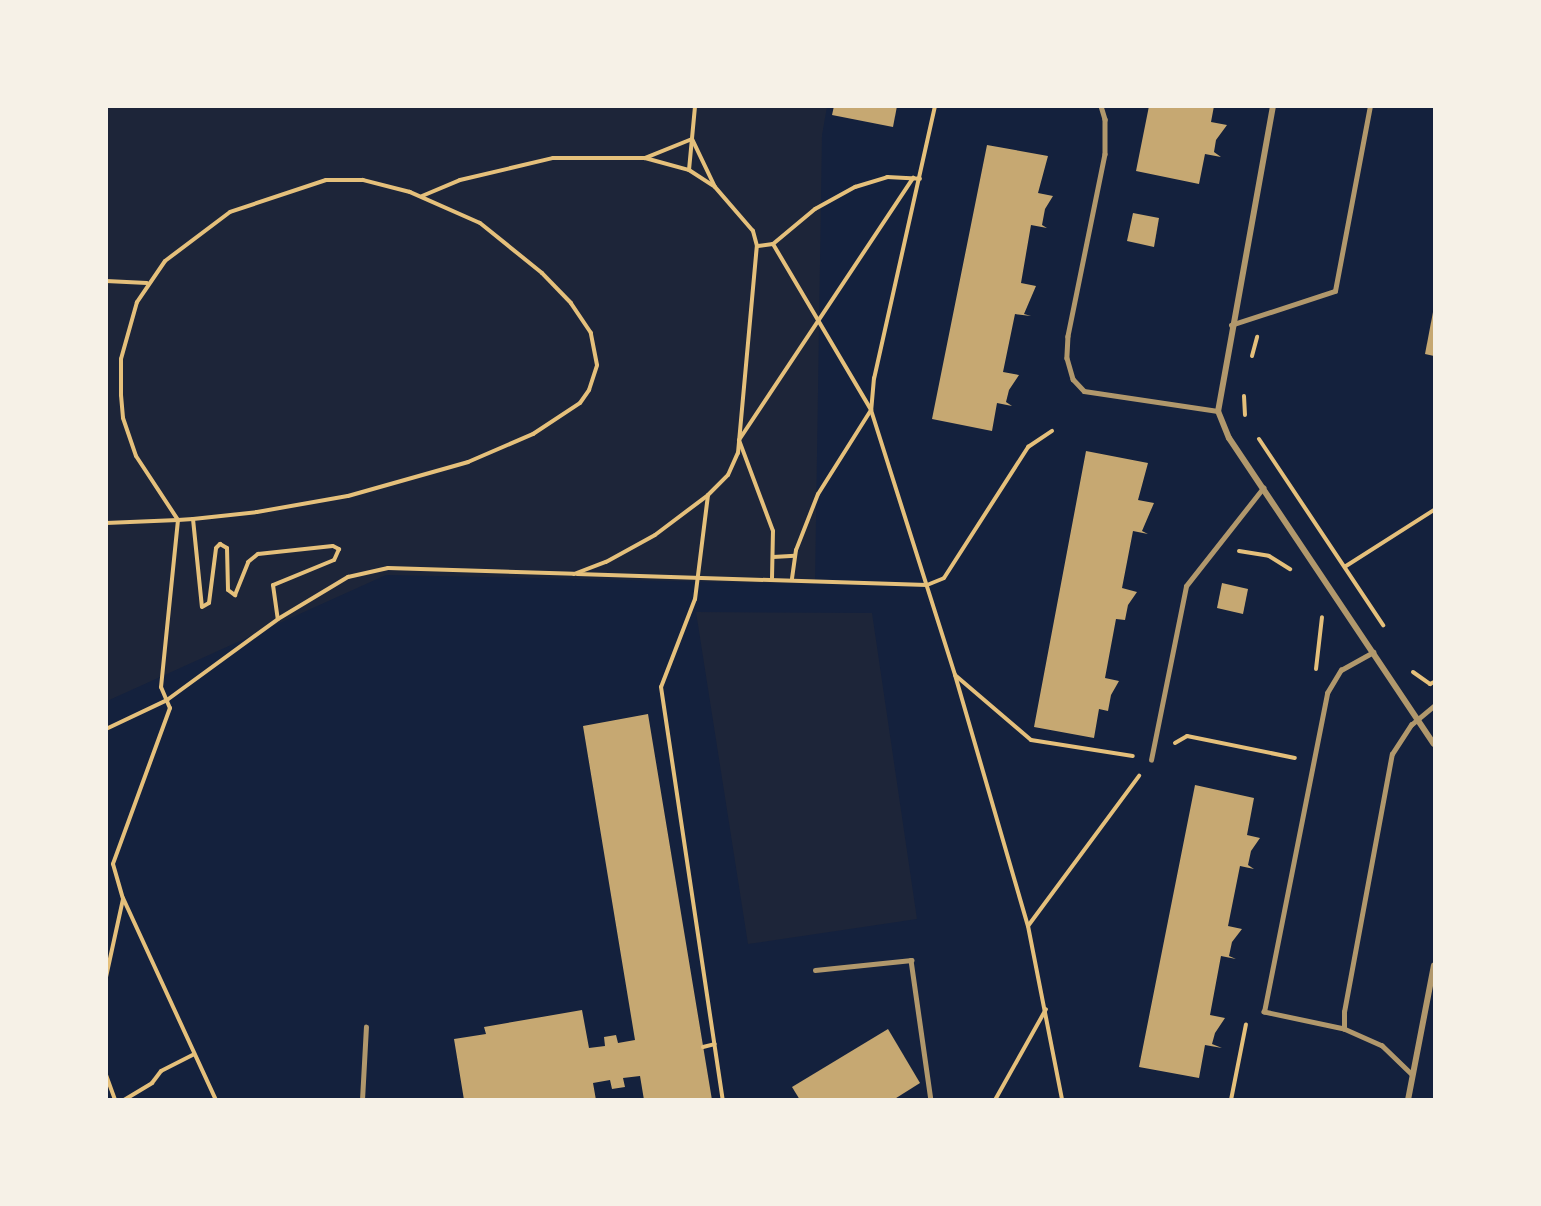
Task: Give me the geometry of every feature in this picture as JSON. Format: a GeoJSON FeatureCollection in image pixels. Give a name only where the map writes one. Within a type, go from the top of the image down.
{"type":"FeatureCollection","features":[{"type":"Feature","properties":{"kind":"street"},"geometry":{"type":"LineString","coordinates":[[1273,106],[1231,325],[1218,411],[1229,438],[1434,744]]}},
{"type":"Feature","properties":{"kind":"street"},"geometry":{"type":"LineString","coordinates":[[1408,1100],[1434,964]]}},
{"type":"Feature","properties":{"kind":"lane"},"geometry":{"type":"LineString","coordinates":[[1101,106],[1106,119],[1105,153],[1068,336],[1073,379],[1084,391],[1218,411]]}},
{"type":"Feature","properties":{"kind":"lane"},"geometry":{"type":"LineString","coordinates":[[1231,325],[1335,291],[1370,106]]}},
{"type":"Feature","properties":{"kind":"lane"},"geometry":{"type":"LineString","coordinates":[[1151,760],[1186,586],[1263,488]]}},
{"type":"Feature","properties":{"kind":"lane"},"geometry":{"type":"LineString","coordinates":[[1373,652],[1341,670],[1326,693],[1264,1012],[1344,1029],[1382,1046],[1412,1075]]}},
{"type":"Feature","properties":{"kind":"lane"},"geometry":{"type":"LineString","coordinates":[[1344,1029],[1346,994],[1392,754],[1401,736],[1434,706]]}},
{"type":"Feature","properties":{"kind":"lane"},"geometry":{"type":"LineString","coordinates":[[815,970],[911,960],[931,1100]]}},
{"type":"Feature","properties":{"kind":"lane"},"geometry":{"type":"LineString","coordinates":[[362,1100],[366,1027]]}},
{"type":"Feature","properties":{"kind":"path"},"geometry":{"type":"LineString","coordinates":[[689,171],[694,106]]}},
{"type":"Feature","properties":{"kind":"path"},"geometry":{"type":"LineString","coordinates":[[792,579],[795,556],[818,494],[871,410],[874,378],[935,106]]}},
{"type":"Feature","properties":{"kind":"path"},"geometry":{"type":"LineString","coordinates":[[645,158],[692,140]]}},
{"type":"Feature","properties":{"kind":"path"},"geometry":{"type":"LineString","coordinates":[[573,574],[606,562],[655,535],[708,495],[728,475],[739,440],[758,246],[753,231],[715,187],[692,140]]}},
{"type":"Feature","properties":{"kind":"path"},"geometry":{"type":"LineString","coordinates":[[422,196],[460,180],[528,161],[645,158],[689,171],[715,187]]}},
{"type":"Feature","properties":{"kind":"path"},"geometry":{"type":"LineString","coordinates":[[758,246],[773,244],[815,209],[855,187],[887,177],[920,179]]}},
{"type":"Feature","properties":{"kind":"path"},"geometry":{"type":"LineString","coordinates":[[739,440],[913,178]]}},
{"type":"Feature","properties":{"kind":"path"},"geometry":{"type":"LineString","coordinates":[[106,523],[178,520],[193,519],[348,495],[468,462],[557,421],[590,390],[597,365],[596,351],[583,317],[508,243],[480,224],[422,196],[363,180],[326,180],[273,195],[230,212],[165,261],[147,284],[130,321],[121,359],[123,417],[136,456],[178,520],[161,687],[170,708],[115,854],[114,875],[216,1100]]}},
{"type":"Feature","properties":{"kind":"path"},"geometry":{"type":"LineString","coordinates":[[773,244],[871,410],[955,675],[1028,926],[1047,1008],[1062,1100]]}},
{"type":"Feature","properties":{"kind":"path"},"geometry":{"type":"LineString","coordinates":[[106,281],[147,284]]}},
{"type":"Feature","properties":{"kind":"path"},"geometry":{"type":"LineString","coordinates":[[1251,360],[1258,329]]}},
{"type":"Feature","properties":{"kind":"path"},"geometry":{"type":"LineString","coordinates":[[1244,392],[1245,419]]}},
{"type":"Feature","properties":{"kind":"path"},"geometry":{"type":"LineString","coordinates":[[1252,429],[1346,566],[1388,633]]}},
{"type":"Feature","properties":{"kind":"path"},"geometry":{"type":"LineString","coordinates":[[106,729],[167,700],[278,619],[348,577],[374,569],[772,578],[927,585],[944,578],[1028,447],[1052,431]]}},
{"type":"Feature","properties":{"kind":"path"},"geometry":{"type":"LineString","coordinates":[[739,440],[773,531],[772,578]]}},
{"type":"Feature","properties":{"kind":"path"},"geometry":{"type":"LineString","coordinates":[[708,495],[695,577],[695,599],[661,687],[723,1100]]}},
{"type":"Feature","properties":{"kind":"path"},"geometry":{"type":"LineString","coordinates":[[1346,566],[1434,510]]}},
{"type":"Feature","properties":{"kind":"path"},"geometry":{"type":"LineString","coordinates":[[193,519],[202,606],[209,603],[216,548],[220,544],[226,548],[228,590],[235,595],[248,562],[258,554],[333,546],[339,549],[334,560],[273,585],[271,591],[278,619]]}},
{"type":"Feature","properties":{"kind":"path"},"geometry":{"type":"LineString","coordinates":[[1218,545],[1269,556],[1294,571]]}},
{"type":"Feature","properties":{"kind":"path"},"geometry":{"type":"LineString","coordinates":[[773,557],[795,556]]}},
{"type":"Feature","properties":{"kind":"path"},"geometry":{"type":"LineString","coordinates":[[1314,680],[1323,624],[1318,607]]}},
{"type":"Feature","properties":{"kind":"path"},"geometry":{"type":"LineString","coordinates":[[1407,662],[1430,684],[1434,682]]}},
{"type":"Feature","properties":{"kind":"path"},"geometry":{"type":"LineString","coordinates":[[955,675],[1031,740],[1151,760]]}},
{"type":"Feature","properties":{"kind":"path"},"geometry":{"type":"LineString","coordinates":[[1028,926],[1151,760],[1187,736],[1299,759],[1301,748]]}},
{"type":"Feature","properties":{"kind":"path"},"geometry":{"type":"LineString","coordinates":[[106,977],[123,898]]}},
{"type":"Feature","properties":{"kind":"path"},"geometry":{"type":"LineString","coordinates":[[995,1100],[1047,1008]]}},
{"type":"Feature","properties":{"kind":"path"},"geometry":{"type":"LineString","coordinates":[[1231,1100],[1247,1017]]}},
{"type":"Feature","properties":{"kind":"path"},"geometry":{"type":"LineString","coordinates":[[703,1047],[715,1044]]}},
{"type":"Feature","properties":{"kind":"path"},"geometry":{"type":"LineString","coordinates":[[124,1100],[152,1083],[162,1071],[194,1054]]}},
{"type":"Feature","properties":{"kind":"path"},"geometry":{"type":"LineString","coordinates":[[106,1075],[115,1100]]}},
{"type":"Feature","properties":{"kind":"shaded area"},"geometry":{"type":"Polygon","coordinates":[[[106,107],[827,107],[822,135],[815,584],[386,575],[107,701],[106,107]]]}},
{"type":"Feature","properties":{"kind":"shaded area"},"geometry":{"type":"Polygon","coordinates":[[[696,612],[872,613],[917,919],[748,944],[696,612]]]}},
{"type":"Feature","properties":{"kind":"building"},"geometry":{"type":"Polygon","coordinates":[[[834,106],[897,106],[893,127],[832,115],[834,106]]]}},
{"type":"Feature","properties":{"kind":"building"},"geometry":{"type":"Polygon","coordinates":[[[1149,106],[1214,106],[1211,122],[1227,125],[1216,140],[1214,152],[1221,157],[1205,154],[1199,184],[1136,171],[1149,106]]]}},
{"type":"Feature","properties":{"kind":"building"},"geometry":{"type":"Polygon","coordinates":[[[987,145],[1048,156],[1038,193],[1053,196],[1045,209],[1042,225],[1047,228],[1031,225],[1021,283],[1036,286],[1024,314],[1031,316],[1015,314],[1003,372],[1019,375],[1009,390],[1006,402],[1012,406],[997,403],[992,431],[932,419],[987,145]]]}},
{"type":"Feature","properties":{"kind":"building"},"geometry":{"type":"Polygon","coordinates":[[[1133,213],[1159,218],[1154,247],[1127,241],[1133,213]]]}},
{"type":"Feature","properties":{"kind":"building"},"geometry":{"type":"Polygon","coordinates":[[[1434,312],[1434,356],[1425,354],[1434,312]]]}},
{"type":"Feature","properties":{"kind":"building"},"geometry":{"type":"Polygon","coordinates":[[[1086,451],[1148,463],[1138,500],[1154,503],[1142,531],[1148,534],[1133,531],[1122,588],[1137,592],[1128,605],[1125,620],[1116,619],[1105,678],[1119,681],[1111,695],[1108,711],[1099,709],[1094,738],[1034,727],[1086,451]]]}},
{"type":"Feature","properties":{"kind":"building"},"geometry":{"type":"Polygon","coordinates":[[[1222,583],[1248,589],[1243,614],[1217,608],[1222,583]]]}},
{"type":"Feature","properties":{"kind":"building"},"geometry":{"type":"Polygon","coordinates":[[[648,714],[712,1100],[644,1100],[640,1076],[623,1078],[625,1087],[612,1089],[610,1080],[593,1083],[596,1100],[464,1100],[454,1039],[486,1034],[484,1027],[582,1010],[589,1048],[605,1046],[604,1037],[616,1035],[618,1043],[635,1040],[583,726],[648,714]]]}},
{"type":"Feature","properties":{"kind":"building"},"geometry":{"type":"Polygon","coordinates":[[[1195,785],[1254,798],[1247,835],[1260,838],[1251,851],[1248,865],[1254,869],[1240,866],[1228,926],[1242,929],[1232,942],[1229,956],[1236,959],[1221,956],[1210,1015],[1225,1018],[1215,1033],[1212,1044],[1222,1048],[1205,1045],[1199,1078],[1139,1067],[1195,785]]]}},
{"type":"Feature","properties":{"kind":"building"},"geometry":{"type":"Polygon","coordinates":[[[888,1029],[920,1083],[893,1100],[800,1100],[792,1087],[888,1029]]]}}]}
